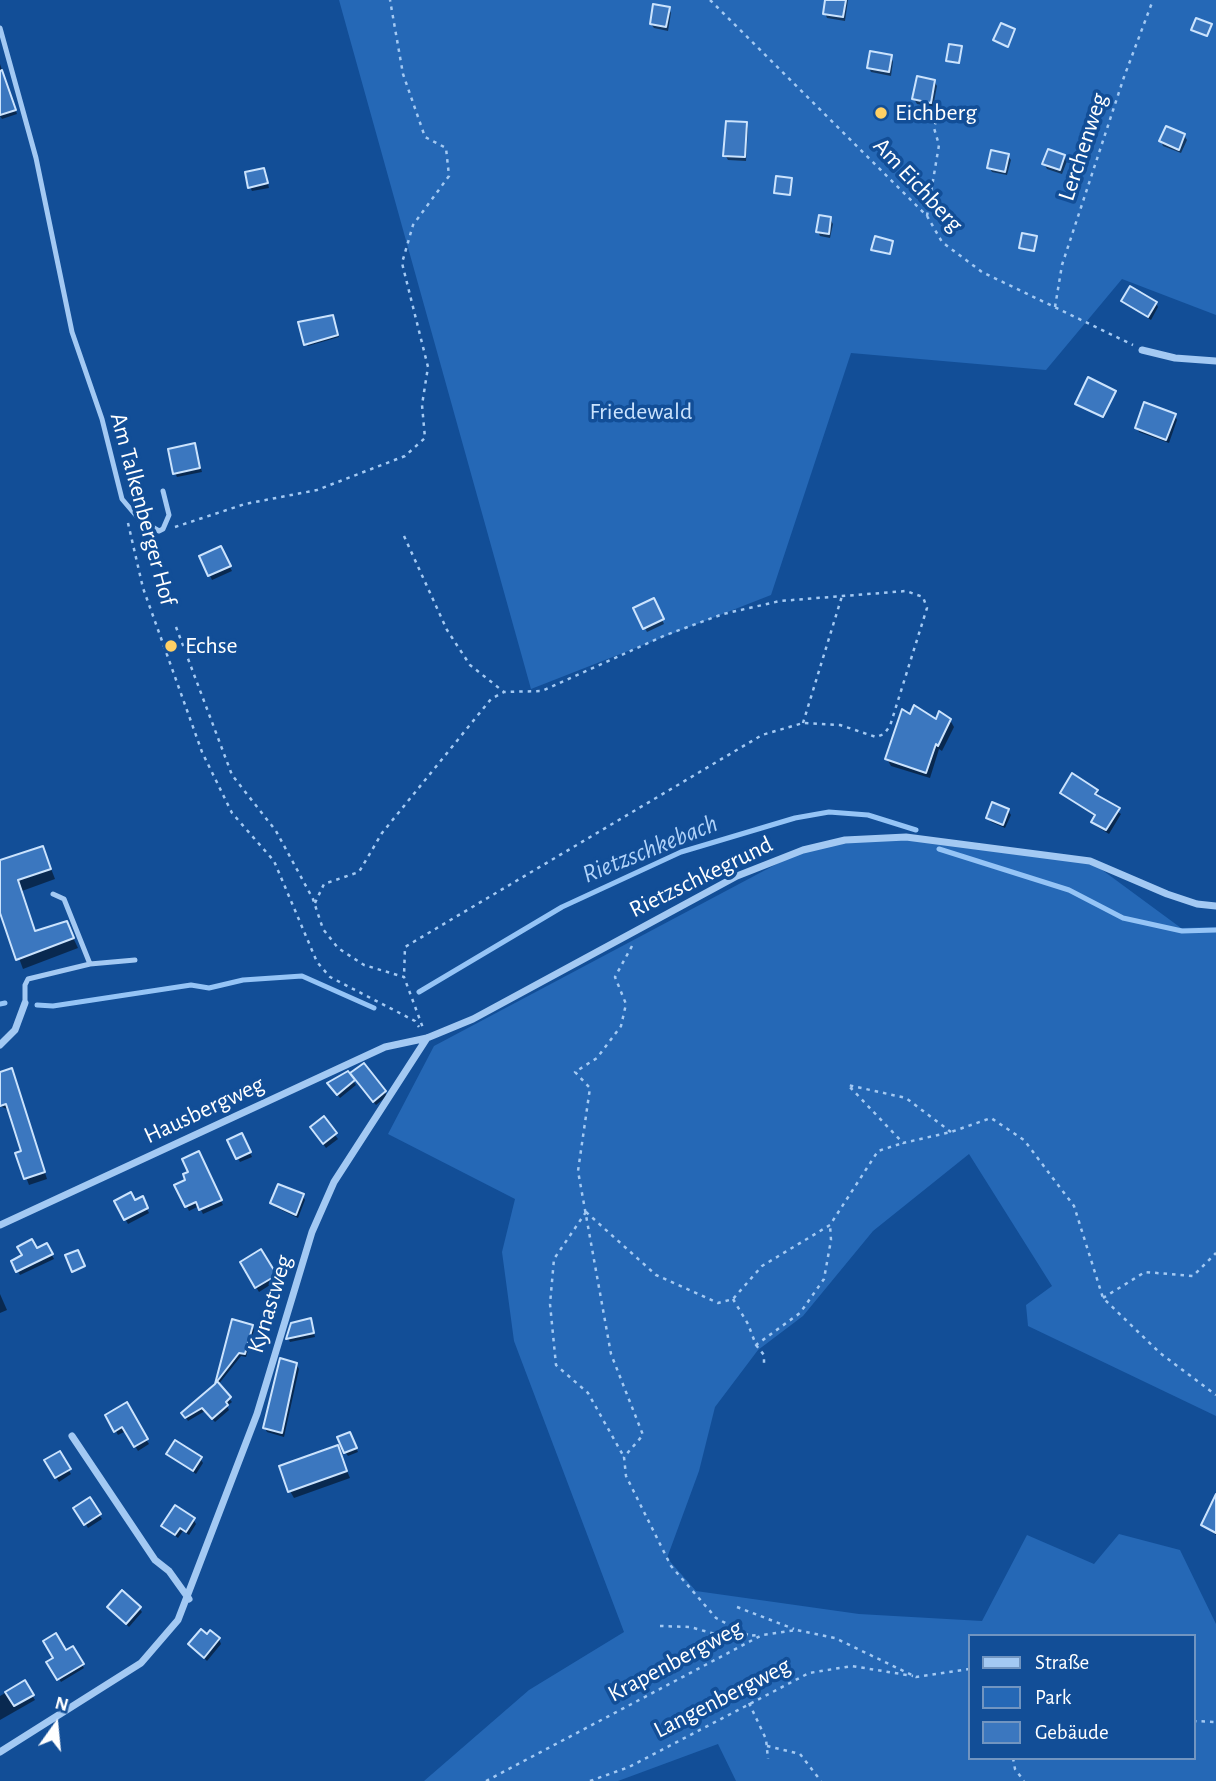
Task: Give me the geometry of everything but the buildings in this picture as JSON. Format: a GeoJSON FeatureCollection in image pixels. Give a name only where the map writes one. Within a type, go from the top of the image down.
{"type":"FeatureCollection","features":[{"type":"Feature","properties":{"kind":"street"},"geometry":{"type":"LineString","coordinates":[[1142,350],[1175,359],[1216,362]]}},
{"type":"Feature","properties":{"kind":"street","name":"Rietzschkegrund"},"geometry":{"type":"LineString","coordinates":[[427,1038],[473,1019],[555,972],[737,876],[803,850],[845,840],[906,837],[1090,861],[1167,894],[1197,904],[1216,906]]}},
{"type":"Feature","properties":{"kind":"street"},"geometry":{"type":"LineString","coordinates":[[0,1045],[15,1030],[25,1003]]}},
{"type":"Feature","properties":{"kind":"street","name":"Hausbergweg"},"geometry":{"type":"LineString","coordinates":[[0,1226],[385,1047],[427,1038]]}},
{"type":"Feature","properties":{"kind":"street","name":"Kynastweg"},"geometry":{"type":"LineString","coordinates":[[0,1752],[141,1663],[178,1620],[257,1414],[312,1232],[334,1182],[427,1038]]}},
{"type":"Feature","properties":{"kind":"street"},"geometry":{"type":"LineString","coordinates":[[72,1436],[155,1560],[169,1571],[188,1599]]}},
{"type":"Feature","properties":{"kind":"lane","name":"Am Talkenberger Hof"},"geometry":{"type":"LineString","coordinates":[[0,28],[36,158],[72,332],[102,419],[122,499]]}},
{"type":"Feature","properties":{"kind":"lane"},"geometry":{"type":"LineString","coordinates":[[122,499],[139,519],[159,531],[163,529],[169,515],[163,491]]}},
{"type":"Feature","properties":{"kind":"lane"},"geometry":{"type":"LineString","coordinates":[[53,894],[64,900],[90,964]]}},
{"type":"Feature","properties":{"kind":"lane"},"geometry":{"type":"LineString","coordinates":[[25,1003],[25,985],[28,979],[90,964],[135,960]]}},
{"type":"Feature","properties":{"kind":"path"},"geometry":{"type":"LineString","coordinates":[[179,526],[245,504],[317,490],[405,456],[425,438],[422,405],[428,366],[402,263],[413,225],[449,176],[446,148],[425,137],[403,74],[390,0]]}},
{"type":"Feature","properties":{"kind":"path","name":"Am Eichberg"},"geometry":{"type":"LineString","coordinates":[[710,0],[927,216],[942,242],[982,272],[1142,350]]}},
{"type":"Feature","properties":{"kind":"path","name":"Lerchenweg"},"geometry":{"type":"LineString","coordinates":[[1055,307],[1062,265],[1124,77],[1153,0]]}},
{"type":"Feature","properties":{"kind":"path"},"geometry":{"type":"LineString","coordinates":[[927,216],[939,145],[934,128],[938,114]]}},
{"type":"Feature","properties":{"kind":"path","name":"Am Talkenberger Hof"},"geometry":{"type":"LineString","coordinates":[[122,499],[143,588],[202,752],[232,813],[274,861],[317,962],[330,977],[415,1021],[427,1038]]}},
{"type":"Feature","properties":{"kind":"path"},"geometry":{"type":"LineString","coordinates":[[404,536],[447,630],[462,654],[470,665],[504,692]]}},
{"type":"Feature","properties":{"kind":"path"},"geometry":{"type":"LineString","coordinates":[[314,903],[324,884],[359,872],[382,833],[491,699],[504,692],[542,691],[666,635],[723,614],[780,601],[906,591],[923,597],[928,608],[890,726],[884,734],[876,737],[840,725],[803,723],[762,735],[405,947],[404,977],[427,1038]]}},
{"type":"Feature","properties":{"kind":"path"},"geometry":{"type":"LineString","coordinates":[[803,723],[842,596]]}},
{"type":"Feature","properties":{"kind":"path"},"geometry":{"type":"LineString","coordinates":[[176,627],[232,775],[276,831],[314,903],[323,929],[338,948],[364,965],[404,977]]}},
{"type":"Feature","properties":{"kind":"path"},"geometry":{"type":"LineString","coordinates":[[624,1457],[643,1435],[611,1354],[578,1171],[590,1088],[575,1072],[597,1058],[621,1026],[626,1004],[615,977],[642,927]]}},
{"type":"Feature","properties":{"kind":"path"},"geometry":{"type":"LineString","coordinates":[[903,1143],[848,1085],[906,1098],[951,1132]]}},
{"type":"Feature","properties":{"kind":"path"},"geometry":{"type":"LineString","coordinates":[[586,1212],[656,1275],[718,1303],[733,1299],[762,1266],[830,1225],[878,1151],[951,1132],[991,1118],[1024,1140],[1074,1206],[1103,1298],[1160,1353],[1216,1395]]}},
{"type":"Feature","properties":{"kind":"path"},"geometry":{"type":"LineString","coordinates":[[586,1212],[554,1259],[550,1304],[556,1365],[588,1393],[624,1457],[626,1476],[671,1566],[716,1618],[748,1635]]}},
{"type":"Feature","properties":{"kind":"path"},"geometry":{"type":"LineString","coordinates":[[756,1345],[800,1313],[824,1279],[831,1240],[830,1225]]}},
{"type":"Feature","properties":{"kind":"path"},"geometry":{"type":"LineString","coordinates":[[1103,1298],[1145,1272],[1193,1276],[1216,1252]]}},
{"type":"Feature","properties":{"kind":"path"},"geometry":{"type":"LineString","coordinates":[[733,1299],[748,1324],[756,1345],[764,1355],[764,1363]]}},
{"type":"Feature","properties":{"kind":"path"},"geometry":{"type":"LineString","coordinates":[[737,1606],[797,1630]]}},
{"type":"Feature","properties":{"kind":"path"},"geometry":{"type":"LineString","coordinates":[[660,1626],[690,1627],[726,1637],[762,1635]]}},
{"type":"Feature","properties":{"kind":"path","name":"Krapenbergweg"},"geometry":{"type":"LineString","coordinates":[[486,1781],[762,1635],[797,1630],[835,1638],[916,1677]]}},
{"type":"Feature","properties":{"kind":"path","name":"Langenbergweg"},"geometry":{"type":"LineString","coordinates":[[590,1781],[629,1767],[809,1673],[852,1666],[916,1677]]}},
{"type":"Feature","properties":{"kind":"path"},"geometry":{"type":"LineString","coordinates":[[916,1677],[968,1669]]}},
{"type":"Feature","properties":{"kind":"path"},"geometry":{"type":"LineString","coordinates":[[749,1703],[759,1720],[768,1746],[768,1759]]}},
{"type":"Feature","properties":{"kind":"path"},"geometry":{"type":"LineString","coordinates":[[1195,1721],[1216,1722]]}},
{"type":"Feature","properties":{"kind":"path"},"geometry":{"type":"LineString","coordinates":[[768,1746],[800,1754],[821,1781]]}},
{"type":"Feature","properties":{"kind":"path"},"geometry":{"type":"LineString","coordinates":[[1013,1760],[1015,1769],[1024,1781]]}},
{"type":"Feature","properties":{"kind":"green space","name":"Friedewald"},"geometry":{"type":"Polygon","coordinates":[[[339,0],[1216,0],[1216,315],[1122,279],[1046,370],[851,353],[771,595],[531,689],[339,0]]]}},
{"type":"Feature","properties":{"kind":"green space"},"geometry":{"type":"Polygon","coordinates":[[[906,837],[1090,861],[1181,928],[1216,927],[1216,1416],[1028,1326],[1026,1305],[1052,1286],[969,1154],[873,1231],[803,1316],[758,1350],[715,1407],[699,1471],[667,1558],[696,1591],[859,1614],[982,1621],[1027,1535],[1094,1564],[1119,1534],[1180,1550],[1216,1624],[1216,1781],[736,1781],[718,1744],[618,1781],[424,1781],[529,1690],[624,1632],[514,1341],[502,1252],[515,1199],[388,1134],[434,1046],[803,850],[845,840],[906,837]]]}},
{"type":"Feature","properties":{"kind":"waterway","name":"Rietzschkebach"},"geometry":{"type":"LineString","coordinates":[[419,992],[562,907],[681,852],[795,818],[829,812],[868,815],[916,830]]}},
{"type":"Feature","properties":{"kind":"waterway","name":"Rietzschkebach"},"geometry":{"type":"LineString","coordinates":[[939,849],[1069,890],[1123,918],[1182,931],[1216,930]]}},
{"type":"Feature","properties":{"kind":"waterway","name":"Rietzschkebach"},"geometry":{"type":"LineString","coordinates":[[37,1005],[53,1006],[191,985],[209,988],[243,980],[302,976],[374,1008]]}},
{"type":"Feature","properties":{"kind":"waterway","name":"Rietzschkebach"},"geometry":{"type":"LineString","coordinates":[[0,1004],[5,1003]]}},
{"type":"Feature","properties":{"kind":"place","name":"Eichberg"},"geometry":{"type":"Point","coordinates":[881,113]}},
{"type":"Feature","properties":{"kind":"place","name":"Echse"},"geometry":{"type":"Point","coordinates":[171,646]}}]}
